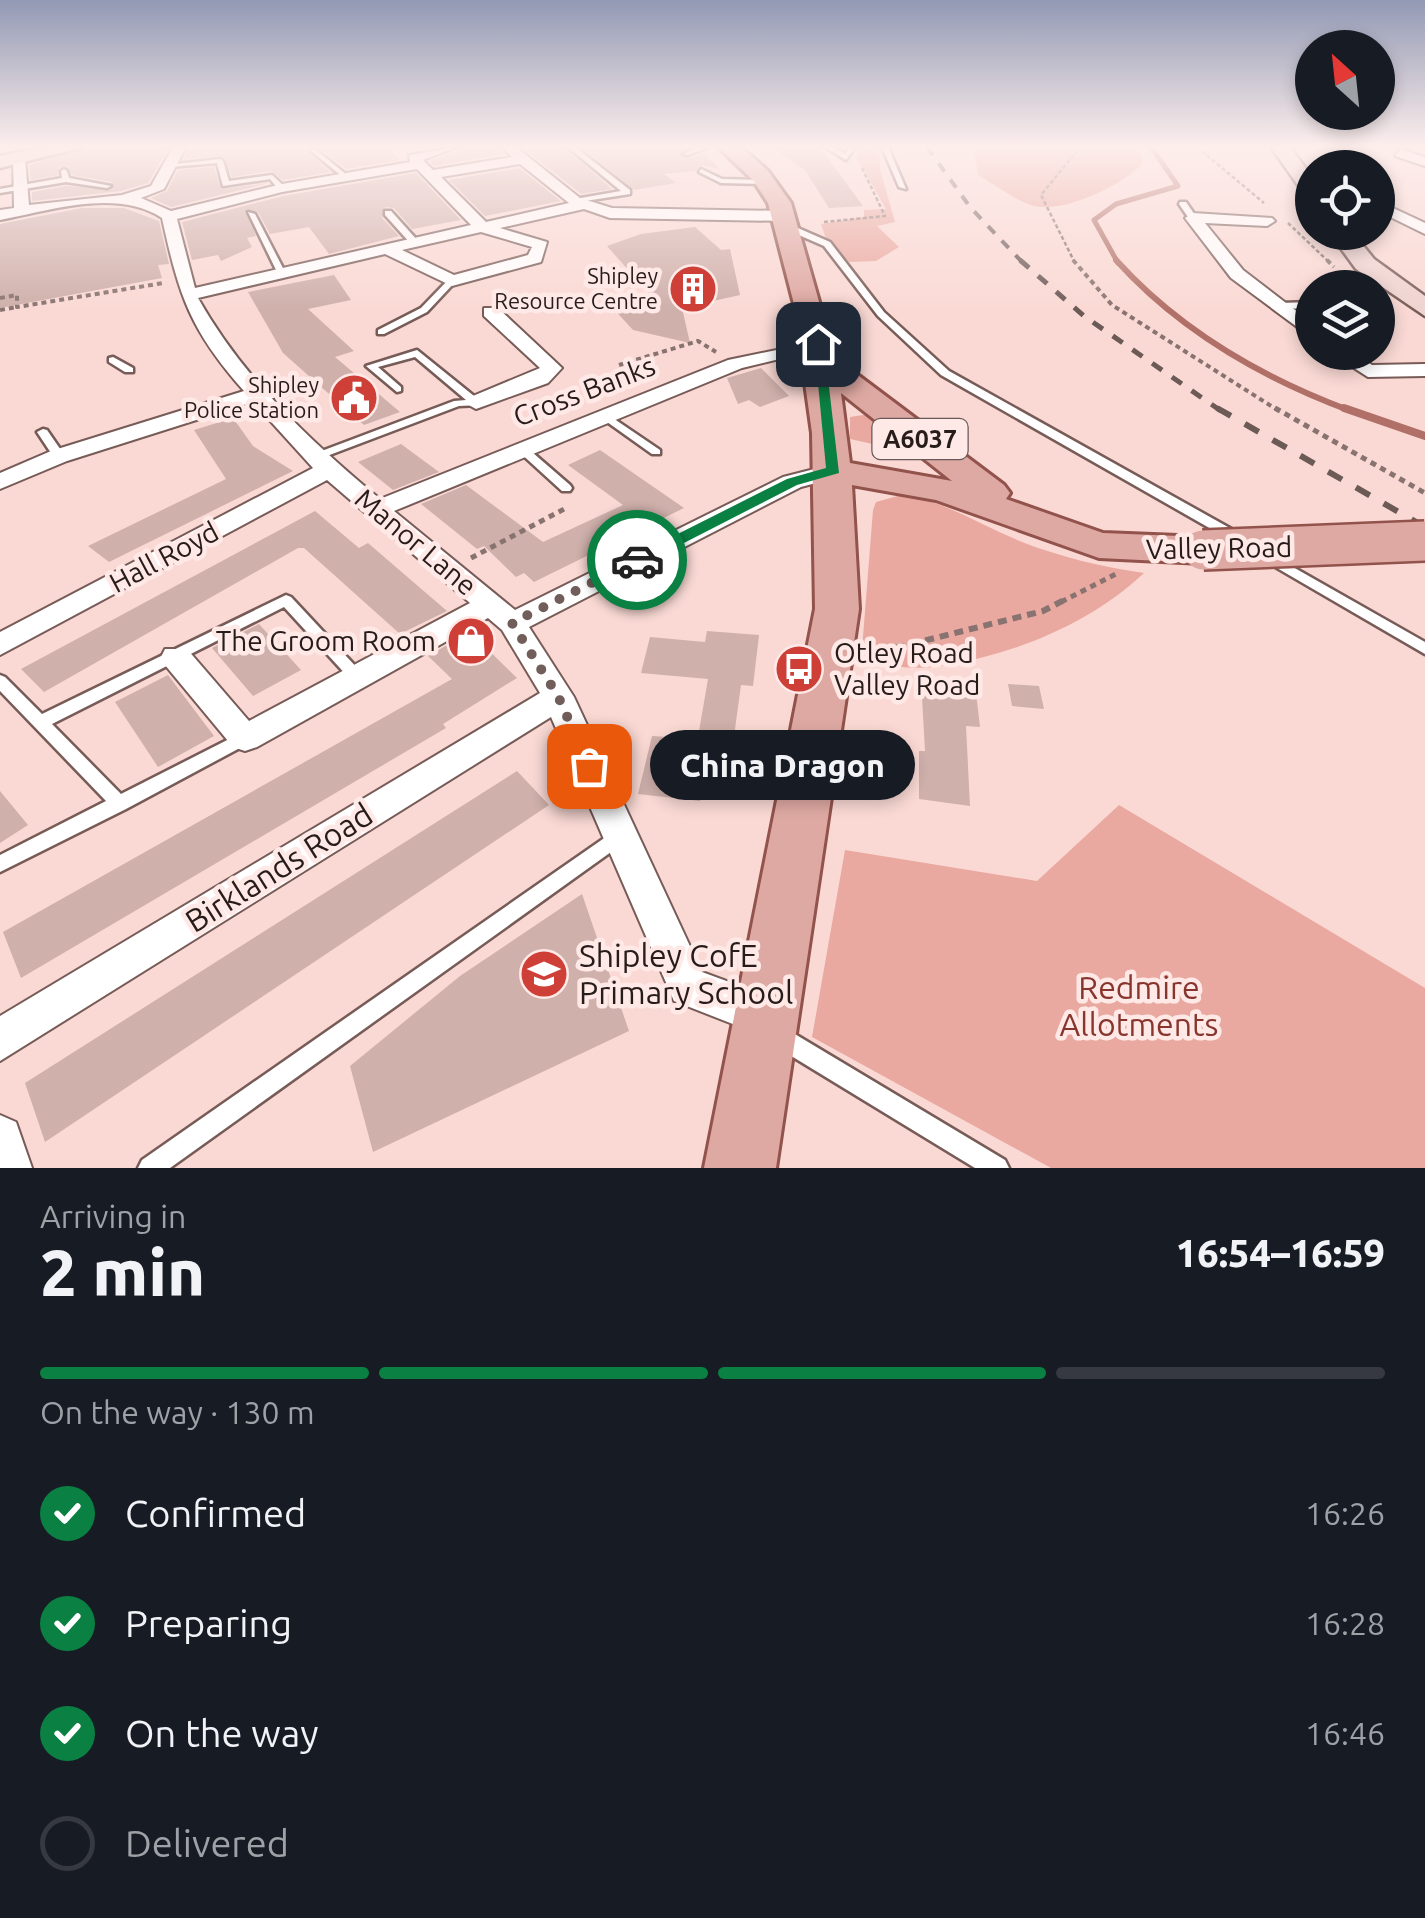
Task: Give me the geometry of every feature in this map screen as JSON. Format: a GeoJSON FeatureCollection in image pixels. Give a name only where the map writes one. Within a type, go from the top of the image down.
{"type":"FeatureCollection","features":[{"type":"Feature","properties":{"kind":"main road"},"geometry":{"type":"LineString","coordinates":[[740,1168],[837,609],[833,458],[820,353],[786,222],[776,202]]}},
{"type":"Feature","properties":{"kind":"main road"},"geometry":{"type":"LineString","coordinates":[[1354,250],[1365,264],[1425,308]]}},
{"type":"Feature","properties":{"kind":"main road","name":"Valley Road"},"geometry":{"type":"LineString","coordinates":[[820,353],[1019,514]]}},
{"type":"Feature","properties":{"kind":"main road","name":"Valley Road"},"geometry":{"type":"LineString","coordinates":[[833,458],[914,458],[976,482]]}},
{"type":"Feature","properties":{"kind":"main road","name":"Valley Road"},"geometry":{"type":"LineString","coordinates":[[833,458],[1019,514],[1064,535],[1130,550],[1425,541]]}},
{"type":"Feature","properties":{"kind":"street"},"geometry":{"type":"LineString","coordinates":[[21,202],[22,212]]}},
{"type":"Feature","properties":{"kind":"street"},"geometry":{"type":"LineString","coordinates":[[0,215],[101,202]]}},
{"type":"Feature","properties":{"kind":"street"},"geometry":{"type":"LineString","coordinates":[[137,202],[165,212],[216,202]]}},
{"type":"Feature","properties":{"kind":"street","name":"Manor Lane"},"geometry":{"type":"LineString","coordinates":[[161,202],[217,349],[321,464],[450,567],[501,614],[558,696],[688,987],[765,1022]]}},
{"type":"Feature","properties":{"kind":"street"},"geometry":{"type":"LineString","coordinates":[[387,249],[452,282],[535,258],[541,245],[483,228],[459,202]]}},
{"type":"Feature","properties":{"kind":"street"},"geometry":{"type":"LineString","coordinates":[[194,288],[483,228],[578,203],[644,217],[786,222]]}},
{"type":"Feature","properties":{"kind":"street"},"geometry":{"type":"LineString","coordinates":[[1267,221],[1188,211],[1237,274],[1295,318]]}},
{"type":"Feature","properties":{"kind":"street"},"geometry":{"type":"LineString","coordinates":[[1395,213],[1425,229]]}},
{"type":"Feature","properties":{"kind":"street"},"geometry":{"type":"LineString","coordinates":[[476,403],[541,379],[552,368],[491,312]]}},
{"type":"Feature","properties":{"kind":"street","name":"Cross Banks"},"geometry":{"type":"LineString","coordinates":[[378,509],[735,364],[820,353]]}},
{"type":"Feature","properties":{"kind":"street"},"geometry":{"type":"LineString","coordinates":[[1365,370],[1425,371]]}},
{"type":"Feature","properties":{"kind":"street"},"geometry":{"type":"LineString","coordinates":[[0,482],[59,456],[260,399]]}},
{"type":"Feature","properties":{"kind":"street"},"geometry":{"type":"LineString","coordinates":[[176,656],[246,738],[355,675],[501,614],[792,482],[833,458]]}},
{"type":"Feature","properties":{"kind":"street","name":"Hall Royd"},"geometry":{"type":"LineString","coordinates":[[0,645],[321,464]]}},
{"type":"Feature","properties":{"kind":"street","name":"Birklands Road"},"geometry":{"type":"LineString","coordinates":[[0,1040],[558,696]]}},
{"type":"Feature","properties":{"kind":"street"},"geometry":{"type":"LineString","coordinates":[[0,1138],[9,1168]]}},
{"type":"Feature","properties":{"kind":"lane"},"geometry":{"type":"LineString","coordinates":[[578,203],[585,202]]}},
{"type":"Feature","properties":{"kind":"lane"},"geometry":{"type":"LineString","coordinates":[[388,213],[415,243]]}},
{"type":"Feature","properties":{"kind":"lane"},"geometry":{"type":"LineString","coordinates":[[251,214],[282,272]]}},
{"type":"Feature","properties":{"kind":"lane"},"geometry":{"type":"LineString","coordinates":[[786,222],[826,244],[881,314],[945,373],[1203,517],[1425,648]]}},
{"type":"Feature","properties":{"kind":"lane"},"geometry":{"type":"LineString","coordinates":[[380,332],[424,310],[452,282]]}},
{"type":"Feature","properties":{"kind":"lane"},"geometry":{"type":"LineString","coordinates":[[1280,306],[1295,306]]}},
{"type":"Feature","properties":{"kind":"lane"},"geometry":{"type":"LineString","coordinates":[[396,389],[370,366],[417,352],[476,403]]}},
{"type":"Feature","properties":{"kind":"lane"},"geometry":{"type":"LineString","coordinates":[[113,360],[129,370]]}},
{"type":"Feature","properties":{"kind":"lane"},"geometry":{"type":"LineString","coordinates":[[260,399],[305,384]]}},
{"type":"Feature","properties":{"kind":"lane"},"geometry":{"type":"LineString","coordinates":[[260,399],[289,402]]}},
{"type":"Feature","properties":{"kind":"lane"},"geometry":{"type":"LineString","coordinates":[[321,464],[458,404],[476,403]]}},
{"type":"Feature","properties":{"kind":"lane"},"geometry":{"type":"LineString","coordinates":[[604,415],[656,452]]}},
{"type":"Feature","properties":{"kind":"lane"},"geometry":{"type":"LineString","coordinates":[[43,432],[59,456]]}},
{"type":"Feature","properties":{"kind":"lane"},"geometry":{"type":"LineString","coordinates":[[521,448],[566,488]]}},
{"type":"Feature","properties":{"kind":"lane"},"geometry":{"type":"LineString","coordinates":[[39,724],[286,600],[355,675]]}},
{"type":"Feature","properties":{"kind":"lane"},"geometry":{"type":"LineString","coordinates":[[0,681],[120,804]]}},
{"type":"Feature","properties":{"kind":"lane"},"geometry":{"type":"LineString","coordinates":[[0,864],[246,738]]}},
{"type":"Feature","properties":{"kind":"lane"},"geometry":{"type":"LineString","coordinates":[[150,1168],[620,836]]}},
{"type":"Feature","properties":{"kind":"lane"},"geometry":{"type":"LineString","coordinates":[[765,1022],[997,1168]]}},
{"type":"Feature","properties":{"kind":"path"},"geometry":{"type":"LineString","coordinates":[[827,222],[886,216],[878,202]]}},
{"type":"Feature","properties":{"kind":"path"},"geometry":{"type":"LineString","coordinates":[[1044,202],[1074,262],[1112,305],[1257,398],[1425,492]]}},
{"type":"Feature","properties":{"kind":"path"},"geometry":{"type":"LineString","coordinates":[[0,310],[194,288]]}},
{"type":"Feature","properties":{"kind":"path"},"geometry":{"type":"LineString","coordinates":[[0,298],[17,295],[18,307]]}},
{"type":"Feature","properties":{"kind":"path"},"geometry":{"type":"LineString","coordinates":[[619,365],[698,340]]}},
{"type":"Feature","properties":{"kind":"path"},"geometry":{"type":"LineString","coordinates":[[450,567],[570,506]]}},
{"type":"Feature","properties":{"kind":"path"},"geometry":{"type":"LineString","coordinates":[[829,658],[862,656],[1043,610],[1114,577],[1130,550]]}},
{"type":"Feature","properties":{"kind":"green space"},"geometry":{"type":"Polygon","coordinates":[[[882,202],[889,202],[895,222],[877,226],[899,247],[876,261],[849,262],[826,239],[821,224],[864,217],[864,210],[886,209],[882,202]]]}},
{"type":"Feature","properties":{"kind":"green space"},"geometry":{"type":"Polygon","coordinates":[[[1025,202],[1075,202],[1047,207],[1025,202]]]}},
{"type":"Feature","properties":{"kind":"green space"},"geometry":{"type":"Polygon","coordinates":[[[874,416],[927,456],[850,439],[850,417],[874,416]]]}},
{"type":"Feature","properties":{"kind":"green space"},"geometry":{"type":"Polygon","coordinates":[[[905,494],[936,503],[1052,552],[1144,573],[1073,623],[1018,647],[932,667],[861,662],[873,510],[876,502],[905,494]]]}},
{"type":"Feature","properties":{"kind":"green space","name":"Redmire Allotments"},"geometry":{"type":"Polygon","coordinates":[[[1119,805],[1425,988],[1425,1168],[1051,1168],[812,1037],[845,850],[1037,881],[1119,805]]]}},
{"type":"Feature","properties":{"kind":"building"},"geometry":{"type":"Polygon","coordinates":[[[159,202],[193,202],[171,207],[159,202]]]}},
{"type":"Feature","properties":{"kind":"building"},"geometry":{"type":"Polygon","coordinates":[[[262,202],[443,202],[461,220],[412,229],[394,208],[385,207],[382,218],[399,236],[329,254],[309,227],[270,234],[258,212],[246,209],[256,236],[247,238],[252,247],[221,261],[218,255],[192,260],[182,222],[262,202]]]}},
{"type":"Feature","properties":{"kind":"building"},"geometry":{"type":"Polygon","coordinates":[[[471,202],[558,202],[485,216],[471,202]]]}},
{"type":"Feature","properties":{"kind":"building"},"geometry":{"type":"Polygon","coordinates":[[[825,202],[860,202],[863,206],[829,208],[825,202]]]}},
{"type":"Feature","properties":{"kind":"building"},"geometry":{"type":"Polygon","coordinates":[[[82,208],[124,208],[159,221],[169,264],[158,265],[162,278],[0,308],[0,224],[82,208]]]}},
{"type":"Feature","properties":{"kind":"building"},"geometry":{"type":"Polygon","coordinates":[[[695,227],[721,250],[730,249],[740,295],[682,308],[690,343],[633,330],[611,306],[653,298],[607,246],[641,234],[695,227]]]}},
{"type":"Feature","properties":{"kind":"building"},"geometry":{"type":"Polygon","coordinates":[[[334,275],[351,300],[308,309],[354,351],[335,357],[400,412],[364,425],[283,353],[248,292],[334,275]]]}},
{"type":"Feature","properties":{"kind":"building"},"geometry":{"type":"Polygon","coordinates":[[[761,368],[789,396],[760,407],[749,400],[738,404],[727,378],[761,368]]]}},
{"type":"Feature","properties":{"kind":"building"},"geometry":{"type":"Polygon","coordinates":[[[233,418],[253,446],[293,471],[109,562],[88,546],[226,479],[194,430],[233,418]]]}},
{"type":"Feature","properties":{"kind":"building"},"geometry":{"type":"Polygon","coordinates":[[[401,444],[439,472],[393,490],[358,462],[401,444]]]}},
{"type":"Feature","properties":{"kind":"building"},"geometry":{"type":"Polygon","coordinates":[[[600,450],[684,508],[534,582],[524,573],[516,577],[484,546],[477,549],[421,504],[466,485],[543,542],[623,505],[568,465],[600,450]]]}},
{"type":"Feature","properties":{"kind":"building"},"geometry":{"type":"Polygon","coordinates":[[[315,511],[359,548],[368,543],[447,611],[400,634],[304,548],[298,548],[44,692],[21,669],[315,511]]]}},
{"type":"Feature","properties":{"kind":"building"},"geometry":{"type":"Polygon","coordinates":[[[259,624],[301,670],[253,696],[212,648],[259,624]]]}},
{"type":"Feature","properties":{"kind":"building"},"geometry":{"type":"Polygon","coordinates":[[[707,631],[759,635],[753,686],[741,685],[733,744],[748,745],[745,772],[736,771],[733,793],[701,790],[700,801],[638,794],[652,736],[683,738],[684,730],[699,731],[708,679],[641,673],[650,637],[705,642],[707,631]]]}},
{"type":"Feature","properties":{"kind":"building"},"geometry":{"type":"Polygon","coordinates":[[[470,632],[517,678],[443,724],[446,728],[21,978],[3,932],[452,679],[428,656],[470,632]]]}},
{"type":"Feature","properties":{"kind":"building"},"geometry":{"type":"Polygon","coordinates":[[[168,675],[214,736],[158,767],[115,702],[168,675]]]}},
{"type":"Feature","properties":{"kind":"building"},"geometry":{"type":"Polygon","coordinates":[[[921,679],[975,684],[980,727],[966,726],[970,806],[919,799],[919,751],[925,751],[921,679]]]}},
{"type":"Feature","properties":{"kind":"building"},"geometry":{"type":"Polygon","coordinates":[[[1008,684],[1039,686],[1044,709],[1012,706],[1008,684]]]}},
{"type":"Feature","properties":{"kind":"building"},"geometry":{"type":"Polygon","coordinates":[[[517,771],[549,805],[45,1142],[25,1083],[517,771]]]}},
{"type":"Feature","properties":{"kind":"building"},"geometry":{"type":"Polygon","coordinates":[[[0,791],[28,825],[0,843],[0,791]]]}},
{"type":"Feature","properties":{"kind":"building"},"geometry":{"type":"Polygon","coordinates":[[[582,894],[629,1031],[373,1152],[350,1066],[460,976],[582,894]]]}},
{"type":"Feature","properties":{"kind":"waterway"},"geometry":{"type":"LineString","coordinates":[[1117,261],[1094,220],[1125,202]]}},
{"type":"Feature","properties":{"kind":"waterway"},"geometry":{"type":"LineString","coordinates":[[1117,261],[1167,309],[1224,350],[1351,411]]}},
{"type":"Feature","properties":{"kind":"waterway"},"geometry":{"type":"LineString","coordinates":[[1344,408],[1425,436]]}},
{"type":"Feature","properties":{"kind":"railway"},"geometry":{"type":"LineString","coordinates":[[966,202],[1021,261]]}},
{"type":"Feature","properties":{"kind":"railway"},"geometry":{"type":"LineString","coordinates":[[1021,261],[1084,316],[1221,411]]}},
{"type":"Feature","properties":{"kind":"railway"},"geometry":{"type":"LineString","coordinates":[[1217,408],[1425,527]]}},
{"type":"Feature","properties":{"kind":"way so far"},"geometry":{"type":"LineString","coordinates":[[589,766],[558,696],[512,623],[637,560]]}},
{"type":"Feature","properties":{"kind":"place","name":"Shipley Resource Centre"},"geometry":{"type":"Point","coordinates":[693,289]}},
{"type":"Feature","properties":{"kind":"place","name":"Shipley Police Station"},"geometry":{"type":"Point","coordinates":[354,398]}},
{"type":"Feature","properties":{"kind":"place","name":"The Groom Room"},"geometry":{"type":"Point","coordinates":[471,641]}},
{"type":"Feature","properties":{"kind":"place","name":"Otley Road Valley Road"},"geometry":{"type":"Point","coordinates":[799,669]}},
{"type":"Feature","properties":{"kind":"place","name":"China Dragon"},"geometry":{"type":"Point","coordinates":[589,766]}},
{"type":"Feature","properties":{"kind":"place","name":"Shipley CofE Primary School"},"geometry":{"type":"Point","coordinates":[544,974]}},
{"type":"Feature","properties":{"kind":"route"},"geometry":{"type":"LineString","coordinates":[[637,560],[792,482],[834,470],[818,344]]}}]}
